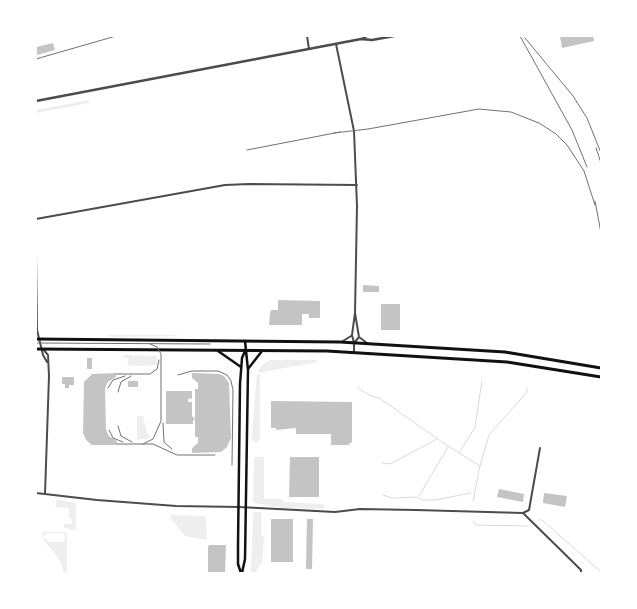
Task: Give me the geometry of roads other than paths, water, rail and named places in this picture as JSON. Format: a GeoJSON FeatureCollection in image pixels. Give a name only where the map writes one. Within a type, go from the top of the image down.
{"type":"FeatureCollection","features":[{"type":"Feature","properties":{"kind":"main road"},"geometry":{"type":"LineString","coordinates":[[38,339],[340,342],[492,351],[601,368]]}},
{"type":"Feature","properties":{"kind":"main road"},"geometry":{"type":"LineString","coordinates":[[242,573],[245,559],[248,370],[245,341]]}},
{"type":"Feature","properties":{"kind":"main road"},"geometry":{"type":"LineString","coordinates":[[36,349],[354,353],[507,362],[601,377]]}},
{"type":"Feature","properties":{"kind":"main road"},"geometry":{"type":"LineString","coordinates":[[218,351],[241,367]]}},
{"type":"Feature","properties":{"kind":"main road"},"geometry":{"type":"LineString","coordinates":[[242,573],[238,564],[241,367],[245,351]]}},
{"type":"Feature","properties":{"kind":"main road"},"geometry":{"type":"LineString","coordinates":[[248,370],[262,351]]}},
{"type":"Feature","properties":{"kind":"main road"},"geometry":{"type":"LineString","coordinates":[[556,369],[561,366],[560,361]]}},
{"type":"Feature","properties":{"kind":"street"},"geometry":{"type":"LineString","coordinates":[[307,36],[310,49]]}},
{"type":"Feature","properties":{"kind":"street"},"geometry":{"type":"LineString","coordinates":[[362,39],[367,36]]}},
{"type":"Feature","properties":{"kind":"street"},"geometry":{"type":"LineString","coordinates":[[36,101],[362,39],[372,40],[394,36]]}},
{"type":"Feature","properties":{"kind":"street"},"geometry":{"type":"LineString","coordinates":[[336,44],[353,130],[357,185],[355,313],[352,335],[354,353]]}},
{"type":"Feature","properties":{"kind":"street"},"geometry":{"type":"LineString","coordinates":[[36,219],[225,185],[357,185]]}},
{"type":"Feature","properties":{"kind":"street"},"geometry":{"type":"LineString","coordinates":[[36,254],[36,330],[38,339],[43,349],[43,355],[47,362],[48,424],[46,438],[46,494]]}},
{"type":"Feature","properties":{"kind":"street"},"geometry":{"type":"LineString","coordinates":[[355,313],[359,335],[370,344]]}},
{"type":"Feature","properties":{"kind":"street"},"geometry":{"type":"LineString","coordinates":[[340,342],[352,335]]}},
{"type":"Feature","properties":{"kind":"street"},"geometry":{"type":"LineString","coordinates":[[354,343],[359,335]]}},
{"type":"Feature","properties":{"kind":"street"},"geometry":{"type":"LineString","coordinates":[[36,493],[148,504],[335,512],[360,510],[408,510],[523,513],[529,510],[540,448]]}},
{"type":"Feature","properties":{"kind":"street"},"geometry":{"type":"LineString","coordinates":[[523,513],[581,570],[581,573]]}},
{"type":"Feature","properties":{"kind":"waterway"},"geometry":{"type":"LineString","coordinates":[[459,453],[475,427],[482,381]]}},
{"type":"Feature","properties":{"kind":"waterway"},"geometry":{"type":"LineString","coordinates":[[357,386],[359,389],[371,396],[379,398],[448,446],[480,466],[473,501]]}},
{"type":"Feature","properties":{"kind":"waterway"},"geometry":{"type":"LineString","coordinates":[[480,466],[489,435],[527,392],[527,388]]}},
{"type":"Feature","properties":{"kind":"waterway"},"geometry":{"type":"LineString","coordinates":[[382,463],[390,464],[437,439]]}},
{"type":"Feature","properties":{"kind":"waterway"},"geometry":{"type":"LineString","coordinates":[[419,496],[448,447]]}},
{"type":"Feature","properties":{"kind":"waterway"},"geometry":{"type":"LineString","coordinates":[[383,495],[392,498],[417,497],[422,500],[435,500],[471,493]]}},
{"type":"Feature","properties":{"kind":"waterway"},"geometry":{"type":"LineString","coordinates":[[539,520],[542,520],[601,572]]}},
{"type":"Feature","properties":{"kind":"waterway"},"geometry":{"type":"LineString","coordinates":[[473,521],[476,525],[527,526]]}},
{"type":"Feature","properties":{"kind":"tram line"},"geometry":{"type":"LineString","coordinates":[[36,343],[210,344]]}},
{"type":"Feature","properties":{"kind":"tram line"},"geometry":{"type":"LineString","coordinates":[[143,444],[153,439],[161,421],[161,354],[157,347],[150,344]]}},
{"type":"Feature","properties":{"kind":"tram line"},"geometry":{"type":"LineString","coordinates":[[116,374],[150,374],[157,369],[159,360]]}},
{"type":"Feature","properties":{"kind":"tram line"},"geometry":{"type":"LineString","coordinates":[[178,375],[192,371],[218,371],[227,375],[231,381],[233,390],[232,465]]}},
{"type":"Feature","properties":{"kind":"tram line"},"geometry":{"type":"LineString","coordinates":[[108,388],[113,380],[125,376]]}},
{"type":"Feature","properties":{"kind":"tram line"},"geometry":{"type":"LineString","coordinates":[[118,392],[121,382],[131,376]]}},
{"type":"Feature","properties":{"kind":"tram line"},"geometry":{"type":"LineString","coordinates":[[163,423],[164,442],[172,449]]}},
{"type":"Feature","properties":{"kind":"tram line"},"geometry":{"type":"LineString","coordinates":[[118,426],[121,436],[132,442]]}},
{"type":"Feature","properties":{"kind":"tram line"},"geometry":{"type":"LineString","coordinates":[[109,430],[113,438],[123,442]]}},
{"type":"Feature","properties":{"kind":"tram line"},"geometry":{"type":"LineString","coordinates":[[117,444],[153,444],[177,455],[215,455]]}},
{"type":"Feature","properties":{"kind":"railway"},"geometry":{"type":"LineString","coordinates":[[36,59],[116,36]]}},
{"type":"Feature","properties":{"kind":"railway"},"geometry":{"type":"LineString","coordinates":[[520,36],[572,130],[587,167]]}},
{"type":"Feature","properties":{"kind":"railway"},"geometry":{"type":"LineString","coordinates":[[525,38],[573,96],[587,118],[601,153]]}},
{"type":"Feature","properties":{"kind":"railway"},"geometry":{"type":"LineString","coordinates":[[334,133],[368,129],[479,109],[511,112],[539,123],[556,134],[567,145],[584,171],[595,205]]}},
{"type":"Feature","properties":{"kind":"railway"},"geometry":{"type":"LineString","coordinates":[[247,150],[340,132]]}},
{"type":"Feature","properties":{"kind":"railway"},"geometry":{"type":"LineString","coordinates":[[596,148],[601,163]]}},
{"type":"Feature","properties":{"kind":"railway"},"geometry":{"type":"LineString","coordinates":[[595,201],[601,233]]}}]}
